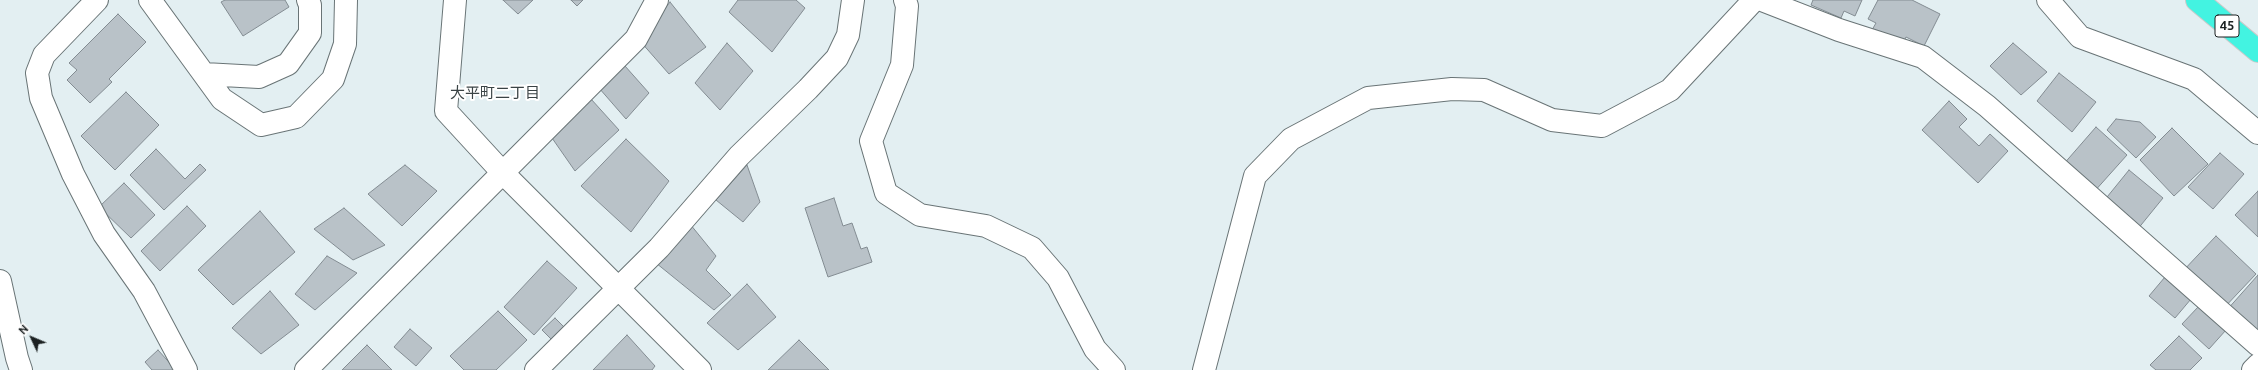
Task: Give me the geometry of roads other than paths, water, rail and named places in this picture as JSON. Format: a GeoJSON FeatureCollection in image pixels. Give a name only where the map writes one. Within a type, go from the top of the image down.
{"type":"FeatureCollection","features":[{"type":"Feature","properties":{"kind":"highway","name":"45"},"geometry":{"type":"LineString","coordinates":[[2197,0],[2258,51]]}},
{"type":"Feature","properties":{"kind":"street"},"geometry":{"type":"LineString","coordinates":[[97,0],[44,55],[37,72],[41,98],[73,174],[104,234],[144,291],[186,370]]}},
{"type":"Feature","properties":{"kind":"street"},"geometry":{"type":"LineString","coordinates":[[150,0],[222,99],[261,125],[296,117],[333,79],[344,44],[346,0]]}},
{"type":"Feature","properties":{"kind":"street"},"geometry":{"type":"LineString","coordinates":[[204,74],[259,77],[288,64],[310,33],[310,5],[308,0]]}},
{"type":"Feature","properties":{"kind":"street"},"geometry":{"type":"LineString","coordinates":[[455,0],[446,111],[503,173],[700,370]]}},
{"type":"Feature","properties":{"kind":"street"},"geometry":{"type":"LineString","coordinates":[[306,370],[636,39],[657,0]]}},
{"type":"Feature","properties":{"kind":"street"},"geometry":{"type":"LineString","coordinates":[[536,370],[659,248],[739,156],[808,89],[837,58],[848,35],[853,0]]}},
{"type":"Feature","properties":{"kind":"street"},"geometry":{"type":"LineString","coordinates":[[905,0],[907,6],[902,65],[871,141],[886,193],[920,215],[986,226],[1032,248],[1058,278],[1095,349],[1114,370]]}},
{"type":"Feature","properties":{"kind":"street"},"geometry":{"type":"LineString","coordinates":[[1204,370],[1255,176],[1291,139],[1368,98],[1452,89],[1484,90],[1552,120],[1602,126],[1670,90],[1754,0]]}},
{"type":"Feature","properties":{"kind":"street"},"geometry":{"type":"LineString","coordinates":[[1762,0],[1839,30],[1923,57],[1987,106],[2258,346]]}},
{"type":"Feature","properties":{"kind":"street"},"geometry":{"type":"LineString","coordinates":[[2048,0],[2080,37],[2194,79],[2258,133]]}},
{"type":"Feature","properties":{"kind":"street"},"geometry":{"type":"LineString","coordinates":[[0,281],[21,370]]}},
{"type":"Feature","properties":{"kind":"street"},"geometry":{"type":"LineString","coordinates":[[2253,370],[2258,365]]}},
{"type":"Feature","properties":{"kind":"district","name":"大平町二丁目"},"geometry":{"type":"Point","coordinates":[495,93]}}]}
